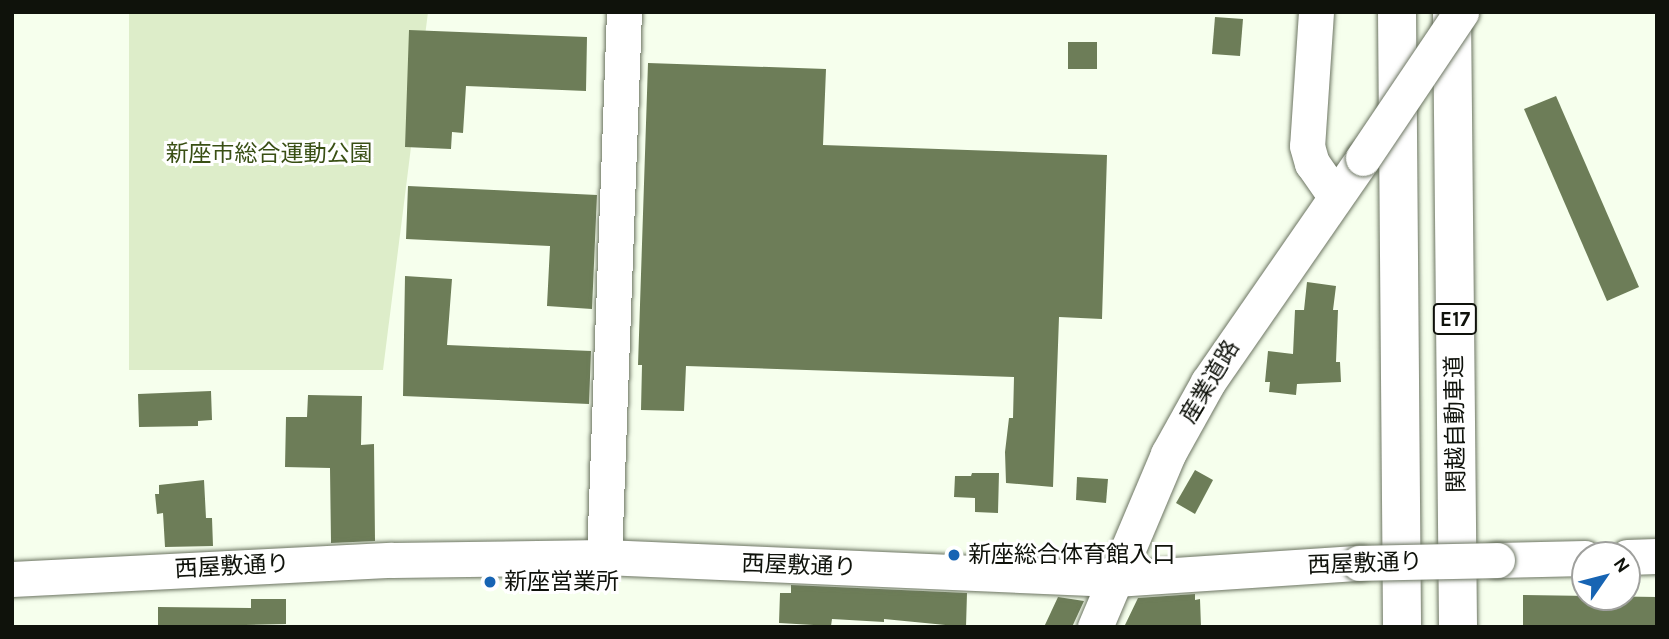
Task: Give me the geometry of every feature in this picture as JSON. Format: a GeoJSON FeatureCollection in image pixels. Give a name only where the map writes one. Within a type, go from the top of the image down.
{"type":"FeatureCollection","features":[{"type":"Feature","properties":{"kind":"highway","name":"E17"},"geometry":{"type":"LineString","coordinates":[[1397,12],[1402,627]]}},
{"type":"Feature","properties":{"kind":"highway","name":"関越自動車道"},"geometry":{"type":"LineString","coordinates":[[1452,12],[1458,627]]}},
{"type":"Feature","properties":{"kind":"street"},"geometry":{"type":"LineString","coordinates":[[604,558],[624,12]]}},
{"type":"Feature","properties":{"kind":"street"},"geometry":{"type":"LineString","coordinates":[[1316,12],[1307,146],[1312,163],[1335,197]]}},
{"type":"Feature","properties":{"kind":"street","name":"産業道路"},"geometry":{"type":"LineString","coordinates":[[1095,627],[1168,454],[1208,382],[1461,12]]}},
{"type":"Feature","properties":{"kind":"street","name":"西屋敷通り"},"geometry":{"type":"LineString","coordinates":[[12,579],[378,561],[604,558],[1115,579],[1359,563],[1571,558]]}},
{"type":"Feature","properties":{"kind":"green space","name":"新座市総合運動公園"},"geometry":{"type":"Polygon","coordinates":[[[129,12],[428,12],[383,370],[129,370],[129,12]]]}},
{"type":"Feature","properties":{"kind":"building"},"geometry":{"type":"Polygon","coordinates":[[[1215,17],[1243,19],[1240,56],[1212,54],[1215,17]]]}},
{"type":"Feature","properties":{"kind":"building"},"geometry":{"type":"Polygon","coordinates":[[[409,30],[587,37],[586,91],[466,86],[463,133],[452,132],[451,149],[405,147],[409,30]]]}},
{"type":"Feature","properties":{"kind":"building"},"geometry":{"type":"Polygon","coordinates":[[[1068,42],[1097,42],[1097,69],[1068,69],[1068,42]]]}},
{"type":"Feature","properties":{"kind":"building"},"geometry":{"type":"Polygon","coordinates":[[[648,63],[826,69],[823,145],[1107,155],[1102,319],[1059,317],[1053,487],[1006,483],[1005,452],[1009,418],[1013,418],[1014,377],[686,366],[684,411],[641,410],[642,365],[638,365],[648,63]]]}},
{"type":"Feature","properties":{"kind":"building"},"geometry":{"type":"Polygon","coordinates":[[[1556,96],[1639,287],[1607,301],[1524,109],[1556,96]]]}},
{"type":"Feature","properties":{"kind":"building"},"geometry":{"type":"Polygon","coordinates":[[[408,186],[597,195],[592,309],[547,306],[550,246],[406,239],[408,186]]]}},
{"type":"Feature","properties":{"kind":"building"},"geometry":{"type":"Polygon","coordinates":[[[405,276],[452,279],[447,345],[591,351],[589,404],[403,396],[405,276]]]}},
{"type":"Feature","properties":{"kind":"building"},"geometry":{"type":"Polygon","coordinates":[[[1307,282],[1336,286],[1333,310],[1338,310],[1336,362],[1340,362],[1341,382],[1297,384],[1296,395],[1269,392],[1270,382],[1265,382],[1268,351],[1293,354],[1295,310],[1304,310],[1307,282]]]}},
{"type":"Feature","properties":{"kind":"building"},"geometry":{"type":"Polygon","coordinates":[[[211,391],[212,420],[198,421],[198,426],[139,427],[138,394],[211,391]]]}},
{"type":"Feature","properties":{"kind":"building"},"geometry":{"type":"Polygon","coordinates":[[[308,395],[362,396],[361,445],[374,444],[375,541],[331,543],[330,468],[285,467],[286,417],[307,417],[308,395]]]}},
{"type":"Feature","properties":{"kind":"building"},"geometry":{"type":"Polygon","coordinates":[[[1195,470],[1213,480],[1195,514],[1176,503],[1195,470]]]}},
{"type":"Feature","properties":{"kind":"building"},"geometry":{"type":"Polygon","coordinates":[[[972,473],[999,473],[998,513],[975,512],[975,498],[954,497],[955,476],[971,476],[972,473]]]}},
{"type":"Feature","properties":{"kind":"building"},"geometry":{"type":"Polygon","coordinates":[[[1077,477],[1108,479],[1106,503],[1076,500],[1077,477]]]}},
{"type":"Feature","properties":{"kind":"building"},"geometry":{"type":"Polygon","coordinates":[[[204,480],[206,518],[212,518],[213,546],[165,547],[163,513],[157,514],[155,494],[159,494],[159,485],[204,480]]]}},
{"type":"Feature","properties":{"kind":"building"},"geometry":{"type":"Polygon","coordinates":[[[791,585],[967,593],[966,627],[884,619],[884,622],[832,619],[831,626],[779,623],[780,593],[791,593],[791,585]]]}},
{"type":"Feature","properties":{"kind":"building"},"geometry":{"type":"Polygon","coordinates":[[[1195,594],[1195,600],[1200,599],[1201,627],[1124,627],[1138,598],[1195,594]]]}},
{"type":"Feature","properties":{"kind":"building"},"geometry":{"type":"Polygon","coordinates":[[[1523,595],[1571,596],[1571,611],[1641,611],[1641,597],[1657,597],[1657,627],[1523,627],[1523,595]]]}},
{"type":"Feature","properties":{"kind":"building"},"geometry":{"type":"Polygon","coordinates":[[[1058,597],[1084,601],[1072,627],[1044,627],[1058,597]]]}},
{"type":"Feature","properties":{"kind":"building"},"geometry":{"type":"Polygon","coordinates":[[[251,599],[286,599],[286,624],[158,627],[158,607],[251,608],[251,599]]]}},
{"type":"Feature","properties":{"kind":"place","name":"新座総合体育館入口"},"geometry":{"type":"Point","coordinates":[954,555]}},
{"type":"Feature","properties":{"kind":"place","name":"新座営業所"},"geometry":{"type":"Point","coordinates":[490,582]}}]}
